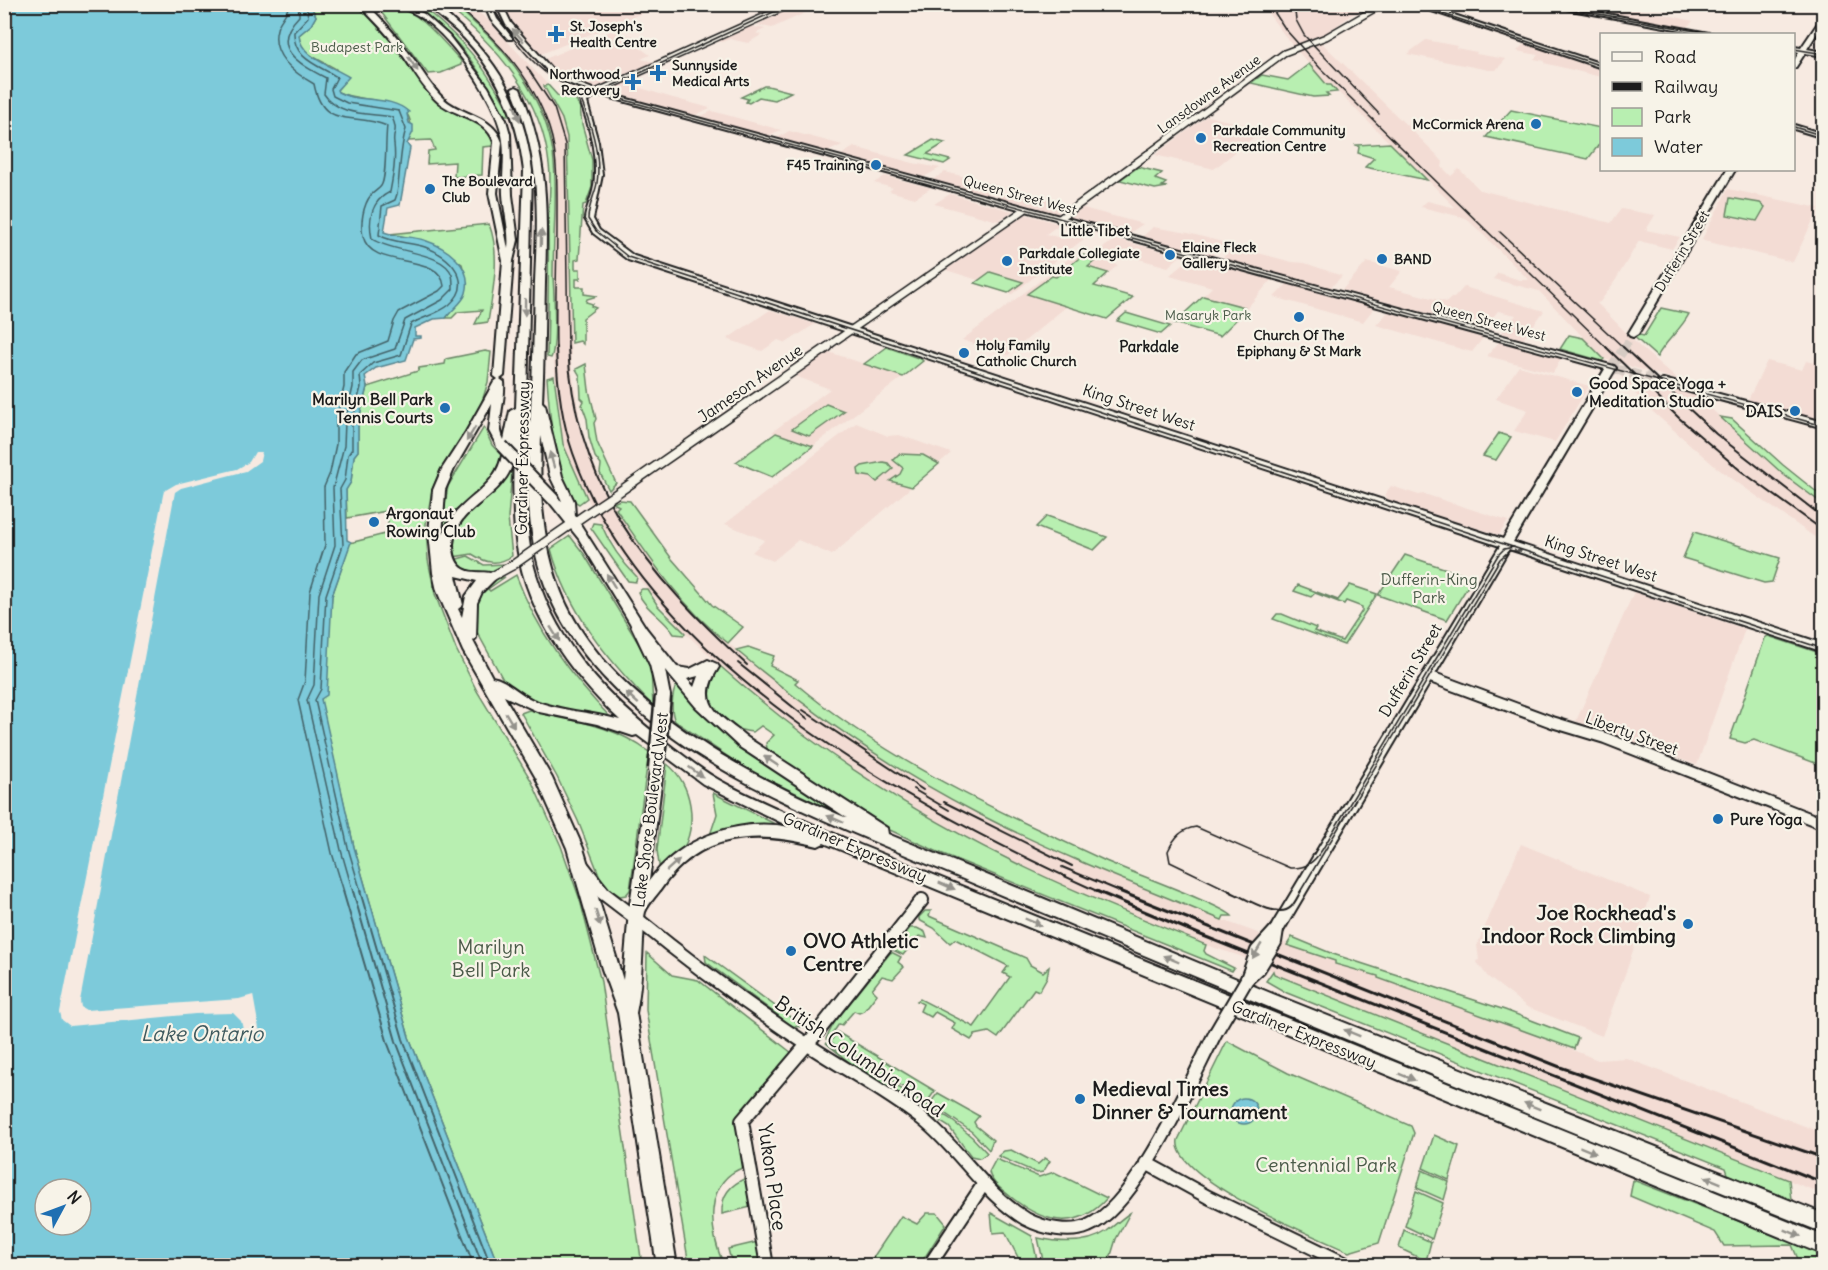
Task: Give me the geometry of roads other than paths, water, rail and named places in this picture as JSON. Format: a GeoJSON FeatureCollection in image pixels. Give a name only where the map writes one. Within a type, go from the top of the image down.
{"type":"FeatureCollection","features":[{"type":"Feature","properties":{"kind":"highway"},"geometry":{"type":"LineString","coordinates":[[361,4],[388,30],[440,99],[459,112],[491,128],[498,138],[493,193],[508,261],[499,379],[501,396],[495,414],[494,428],[496,439],[572,519]]}},
{"type":"Feature","properties":{"kind":"highway"},"geometry":{"type":"LineString","coordinates":[[397,4],[421,14]]}},
{"type":"Feature","properties":{"kind":"highway"},"geometry":{"type":"LineString","coordinates":[[403,4],[421,14],[466,61],[497,113],[506,134],[507,203],[514,234],[513,254],[508,261]]}},
{"type":"Feature","properties":{"kind":"highway","name":"Gardiner Expressway"},"geometry":{"type":"LineString","coordinates":[[428,4],[462,33],[487,61],[512,101],[525,137],[528,171],[530,394],[536,516],[544,562],[560,602],[582,641],[629,695],[651,714],[722,764],[767,789],[1765,1211],[1824,1246]]}},
{"type":"Feature","properties":{"kind":"highway","name":"Gardiner Expressway"},"geometry":{"type":"LineString","coordinates":[[438,4],[470,31],[501,67],[516,89],[535,134],[542,169],[530,394],[519,516],[520,538],[528,576],[541,610],[552,630],[578,668],[618,711],[651,740],[711,783],[854,849],[1765,1211],[1824,1224]]}},
{"type":"Feature","properties":{"kind":"highway"},"geometry":{"type":"LineString","coordinates":[[380,9],[388,30]]}},
{"type":"Feature","properties":{"kind":"highway"},"geometry":{"type":"LineString","coordinates":[[473,119],[490,119],[497,113]]}},
{"type":"Feature","properties":{"kind":"highway"},"geometry":{"type":"LineString","coordinates":[[460,626],[438,573],[435,533],[437,501],[448,469],[472,432],[499,379]]}},
{"type":"Feature","properties":{"kind":"highway"},"geometry":{"type":"LineString","coordinates":[[530,394],[556,476],[568,501],[572,519]]}},
{"type":"Feature","properties":{"kind":"highway"},"geometry":{"type":"LineString","coordinates":[[460,626],[446,551],[448,532],[453,519],[493,486],[504,473],[508,459],[511,428],[530,394]]}},
{"type":"Feature","properties":{"kind":"highway","name":"Lake Shore Boulevard West"},"geometry":{"type":"LineString","coordinates":[[572,519],[642,631],[659,670],[663,696],[637,915],[632,986],[627,1013]]}},
{"type":"Feature","properties":{"kind":"highway"},"geometry":{"type":"LineString","coordinates":[[446,551],[451,564],[459,573],[469,577],[491,578]]}},
{"type":"Feature","properties":{"kind":"highway"},"geometry":{"type":"LineString","coordinates":[[470,651],[468,605],[478,587],[491,578]]}},
{"type":"Feature","properties":{"kind":"highway","name":"Lake Shore Boulevard West"},"geometry":{"type":"LineString","coordinates":[[460,626],[480,670],[544,778],[567,825],[580,863],[609,963],[627,1013],[667,1266]]}},
{"type":"Feature","properties":{"kind":"highway"},"geometry":{"type":"LineString","coordinates":[[642,631],[707,712],[743,742],[908,850]]}},
{"type":"Feature","properties":{"kind":"highway"},"geometry":{"type":"LineString","coordinates":[[672,670],[681,675],[689,675],[710,666],[700,688],[700,696],[707,712]]}},
{"type":"Feature","properties":{"kind":"highway"},"geometry":{"type":"LineString","coordinates":[[480,670],[506,693],[523,703],[546,710],[612,722],[651,740]]}},
{"type":"Feature","properties":{"kind":"highway"},"geometry":{"type":"LineString","coordinates":[[637,915],[670,866],[702,845],[724,836],[750,831],[778,831],[854,849]]}},
{"type":"Feature","properties":{"kind":"main road"},"geometry":{"type":"LineString","coordinates":[[487,4],[494,20],[548,79],[596,92]]}},
{"type":"Feature","properties":{"kind":"main road"},"geometry":{"type":"LineString","coordinates":[[499,4],[504,19],[555,76],[596,92]]}},
{"type":"Feature","properties":{"kind":"main road"},"geometry":{"type":"LineString","coordinates":[[1414,4],[1600,65]]}},
{"type":"Feature","properties":{"kind":"main road"},"geometry":{"type":"LineString","coordinates":[[1541,4],[1705,33]]}},
{"type":"Feature","properties":{"kind":"main road"},"geometry":{"type":"LineString","coordinates":[[1795,64],[1824,16]]}},
{"type":"Feature","properties":{"kind":"main road"},"geometry":{"type":"LineString","coordinates":[[1795,49],[1824,54]]}},
{"type":"Feature","properties":{"kind":"main road","name":"Queen Street West"},"geometry":{"type":"LineString","coordinates":[[596,92],[1611,368]]}},
{"type":"Feature","properties":{"kind":"main road","name":"King Street West"},"geometry":{"type":"LineString","coordinates":[[596,92],[583,101],[599,166],[598,183],[589,216],[596,231],[635,260],[1824,648]]}},
{"type":"Feature","properties":{"kind":"main road"},"geometry":{"type":"LineString","coordinates":[[1795,127],[1824,136]]}},
{"type":"Feature","properties":{"kind":"main road","name":"Dufferin Street"},"geometry":{"type":"LineString","coordinates":[[1633,334],[1730,171]]}},
{"type":"Feature","properties":{"kind":"main road","name":"Dufferin Street"},"geometry":{"type":"LineString","coordinates":[[1277,929],[1611,368]]}},
{"type":"Feature","properties":{"kind":"main road"},"geometry":{"type":"LineString","coordinates":[[1664,382],[1824,425]]}},
{"type":"Feature","properties":{"kind":"main road"},"geometry":{"type":"LineString","coordinates":[[580,863],[603,892],[637,915]]}},
{"type":"Feature","properties":{"kind":"street"},"geometry":{"type":"LineString","coordinates":[[596,92],[792,4]]}},
{"type":"Feature","properties":{"kind":"street","name":"Lansdowne Avenue"},"geometry":{"type":"LineString","coordinates":[[1059,219],[1284,53],[1326,38],[1352,20],[1383,4]]}},
{"type":"Feature","properties":{"kind":"street","name":"Jameson Avenue"},"geometry":{"type":"LineString","coordinates":[[491,578],[513,566],[550,539],[572,519],[589,512],[613,496],[1024,210]]}},
{"type":"Feature","properties":{"kind":"street","name":"Liberty Street"},"geometry":{"type":"LineString","coordinates":[[1428,676],[1552,722],[1615,742],[1824,824]]}},
{"type":"Feature","properties":{"kind":"street"},"geometry":{"type":"LineString","coordinates":[[808,1045],[922,900]]}},
{"type":"Feature","properties":{"kind":"street","name":"British Columbia Road"},"geometry":{"type":"LineString","coordinates":[[637,915],[690,961],[808,1045],[925,1120],[1000,1201],[1029,1220],[1062,1228],[1076,1229],[1090,1226]]}},
{"type":"Feature","properties":{"kind":"street","name":"Dufferin Street"},"geometry":{"type":"LineString","coordinates":[[1090,1226],[1118,1203],[1146,1163],[1216,1032],[1247,979],[1259,969],[1276,940],[1277,929]]}},
{"type":"Feature","properties":{"kind":"street","name":"Yukon Place"},"geometry":{"type":"LineString","coordinates":[[767,1266],[742,1122],[745,1115],[808,1045]]}},
{"type":"Feature","properties":{"kind":"street"},"geometry":{"type":"LineString","coordinates":[[1146,1163],[1208,1197],[1350,1266]]}},
{"type":"Feature","properties":{"kind":"street"},"geometry":{"type":"LineString","coordinates":[[929,1266],[983,1185]]}},
{"type":"Feature","properties":{"kind":"water","name":"Lake Ontario"},"geometry":{"type":"Polygon","coordinates":[[[5,5],[310,5],[316,16],[311,25],[299,35],[301,43],[318,60],[349,77],[337,90],[338,92],[355,98],[392,103],[409,112],[407,114],[409,123],[413,125],[413,132],[407,144],[410,148],[400,205],[388,208],[384,232],[424,240],[441,247],[462,266],[466,274],[466,293],[446,318],[434,319],[415,328],[415,336],[421,336],[421,338],[413,339],[406,360],[376,368],[365,376],[367,387],[358,423],[358,451],[354,456],[351,482],[346,490],[347,540],[351,542],[332,596],[327,695],[321,699],[354,847],[409,1037],[498,1265],[5,1266],[5,5]]]}},
{"type":"Feature","properties":{"kind":"water"},"geometry":{"type":"Polygon","coordinates":[[[1244,1098],[1253,1102],[1257,1111],[1253,1120],[1244,1124],[1235,1120],[1231,1111],[1235,1102],[1244,1098]]]}},
{"type":"Feature","properties":{"kind":"tunnel"},"geometry":{"type":"LineString","coordinates":[[1624,348],[1633,334]]}},
{"type":"Feature","properties":{"kind":"tunnel"},"geometry":{"type":"LineString","coordinates":[[1625,347],[1611,368],[1663,382]]}},
{"type":"Feature","properties":{"kind":"tram line"},"geometry":{"type":"LineString","coordinates":[[492,4],[522,49],[542,70],[562,83],[597,93]]}},
{"type":"Feature","properties":{"kind":"tram line"},"geometry":{"type":"LineString","coordinates":[[597,93],[791,4]]}},
{"type":"Feature","properties":{"kind":"tram line"},"geometry":{"type":"LineString","coordinates":[[1413,4],[1600,65]]}},
{"type":"Feature","properties":{"kind":"tram line"},"geometry":{"type":"LineString","coordinates":[[1542,4],[1707,33]]}},
{"type":"Feature","properties":{"kind":"tram line"},"geometry":{"type":"LineString","coordinates":[[1795,49],[1824,54]]}},
{"type":"Feature","properties":{"kind":"tram line"},"geometry":{"type":"LineString","coordinates":[[597,93],[1824,426]]}},
{"type":"Feature","properties":{"kind":"tram line"},"geometry":{"type":"LineString","coordinates":[[597,93],[581,100],[592,130],[598,162],[597,183],[588,219],[596,231],[628,257],[1513,547]]}},
{"type":"Feature","properties":{"kind":"tram line"},"geometry":{"type":"LineString","coordinates":[[1795,127],[1824,136]]}},
{"type":"Feature","properties":{"kind":"tram line"},"geometry":{"type":"LineString","coordinates":[[1232,892],[1170,862],[1168,851],[1176,838],[1182,832],[1196,827],[1290,868],[1305,866],[1313,861],[1322,850],[1498,555],[1504,549],[1513,547]]}},
{"type":"Feature","properties":{"kind":"tram line"},"geometry":{"type":"LineString","coordinates":[[1513,547],[1824,649]]}},
{"type":"Feature","properties":{"kind":"tram line"},"geometry":{"type":"LineString","coordinates":[[1300,892],[1500,559],[1509,551],[1521,551]]}},
{"type":"Feature","properties":{"kind":"tram line"},"geometry":{"type":"LineString","coordinates":[[1229,891],[1260,906],[1278,911],[1291,907],[1301,891]]}},
{"type":"Feature","properties":{"kind":"railway"},"geometry":{"type":"LineString","coordinates":[[454,4],[486,32],[514,63],[537,98],[552,138],[557,189],[556,347]]}},
{"type":"Feature","properties":{"kind":"railway"},"geometry":{"type":"LineString","coordinates":[[1269,4],[1286,30],[1320,68],[1607,348]]}},
{"type":"Feature","properties":{"kind":"railway"},"geometry":{"type":"LineString","coordinates":[[1294,4],[1296,20],[1304,35],[1379,114]]}},
{"type":"Feature","properties":{"kind":"railway"},"geometry":{"type":"LineString","coordinates":[[527,67],[554,108],[565,144],[568,348]]}},
{"type":"Feature","properties":{"kind":"railway"},"geometry":{"type":"LineString","coordinates":[[1500,232],[1624,348]]}},
{"type":"Feature","properties":{"kind":"railway"},"geometry":{"type":"LineString","coordinates":[[556,347],[560,401],[565,427],[573,453],[609,529],[659,598],[721,662],[792,719],[868,771],[947,817],[1099,892]]}},
{"type":"Feature","properties":{"kind":"railway"},"geometry":{"type":"LineString","coordinates":[[568,347],[573,397],[585,443],[601,485],[623,524],[648,561],[678,597],[747,665]]}},
{"type":"Feature","properties":{"kind":"railway"},"geometry":{"type":"LineString","coordinates":[[1606,347],[1679,418],[1741,471],[1824,531]]}},
{"type":"Feature","properties":{"kind":"railway"},"geometry":{"type":"LineString","coordinates":[[1623,347],[1716,434],[1824,518]]}},
{"type":"Feature","properties":{"kind":"railway"},"geometry":{"type":"LineString","coordinates":[[738,663],[808,719]]}},
{"type":"Feature","properties":{"kind":"railway"},"geometry":{"type":"LineString","coordinates":[[803,710],[923,790]]}},
{"type":"Feature","properties":{"kind":"railway"},"geometry":{"type":"LineString","coordinates":[[913,789],[949,810]]}},
{"type":"Feature","properties":{"kind":"railway"},"geometry":{"type":"LineString","coordinates":[[944,802],[1072,866]]}},
{"type":"Feature","properties":{"kind":"railway"},"geometry":{"type":"LineString","coordinates":[[1062,867],[1122,892]]}},
{"type":"Feature","properties":{"kind":"railway"},"geometry":{"type":"LineString","coordinates":[[1096,891],[1824,1183]]}},
{"type":"Feature","properties":{"kind":"railway"},"geometry":{"type":"LineString","coordinates":[[1119,891],[1560,1067],[1824,1158]]}},
{"type":"Feature","properties":{"kind":"place","name":"St. Joseph's Health Centre"},"geometry":{"type":"Point","coordinates":[556,34]}},
{"type":"Feature","properties":{"kind":"place","name":"Sunnyside Medical Arts"},"geometry":{"type":"Point","coordinates":[658,73]}},
{"type":"Feature","properties":{"kind":"place","name":"Northwood Recovery"},"geometry":{"type":"Point","coordinates":[633,82]}},
{"type":"Feature","properties":{"kind":"place","name":"McCormick Arena"},"geometry":{"type":"Point","coordinates":[1536,124]}},
{"type":"Feature","properties":{"kind":"place","name":"Parkdale Community Recreation Centre"},"geometry":{"type":"Point","coordinates":[1201,138]}},
{"type":"Feature","properties":{"kind":"place","name":"F45 Training"},"geometry":{"type":"Point","coordinates":[876,165]}},
{"type":"Feature","properties":{"kind":"place","name":"The Boulevard Club"},"geometry":{"type":"Point","coordinates":[430,189]}},
{"type":"Feature","properties":{"kind":"place","name":"Elaine Fleck Gallery"},"geometry":{"type":"Point","coordinates":[1170,255]}},
{"type":"Feature","properties":{"kind":"place","name":"BAND"},"geometry":{"type":"Point","coordinates":[1382,259]}},
{"type":"Feature","properties":{"kind":"place","name":"Parkdale Collegiate Institute"},"geometry":{"type":"Point","coordinates":[1007,261]}},
{"type":"Feature","properties":{"kind":"place","name":"Church Of The Epiphany & St Mark"},"geometry":{"type":"Point","coordinates":[1299,317]}},
{"type":"Feature","properties":{"kind":"place","name":"Holy Family Catholic Church"},"geometry":{"type":"Point","coordinates":[964,353]}},
{"type":"Feature","properties":{"kind":"place","name":"Good Space Yoga + Meditation Studio"},"geometry":{"type":"Point","coordinates":[1577,392]}},
{"type":"Feature","properties":{"kind":"place","name":"Marilyn Bell Park Tennis Courts"},"geometry":{"type":"Point","coordinates":[445,408]}},
{"type":"Feature","properties":{"kind":"place","name":"DAIS"},"geometry":{"type":"Point","coordinates":[1795,411]}},
{"type":"Feature","properties":{"kind":"place","name":"Argonaut Rowing Club"},"geometry":{"type":"Point","coordinates":[374,522]}},
{"type":"Feature","properties":{"kind":"place","name":"Pure Yoga"},"geometry":{"type":"Point","coordinates":[1718,819]}},
{"type":"Feature","properties":{"kind":"place","name":"Joe Rockhead's Indoor Rock Climbing"},"geometry":{"type":"Point","coordinates":[1688,924]}},
{"type":"Feature","properties":{"kind":"place","name":"OVO Athletic Centre"},"geometry":{"type":"Point","coordinates":[791,951]}},
{"type":"Feature","properties":{"kind":"place","name":"Medieval Times Dinner & Tournament"},"geometry":{"type":"Point","coordinates":[1080,1099]}},
{"type":"Feature","properties":{"kind":"district","name":"Little Tibet"},"geometry":{"type":"Point","coordinates":[1095,230]}},
{"type":"Feature","properties":{"kind":"district","name":"Parkdale"},"geometry":{"type":"Point","coordinates":[1149,346]}},
{"type":"Feature","properties":{"kind":"park label","name":"Budapest Park"},"geometry":{"type":"Point","coordinates":[357,47]}},
{"type":"Feature","properties":{"kind":"park label","name":"Masaryk Park"},"geometry":{"type":"Point","coordinates":[1208,315]}},
{"type":"Feature","properties":{"kind":"park label","name":"Dufferin-King Park"},"geometry":{"type":"Point","coordinates":[1429,588]}},
{"type":"Feature","properties":{"kind":"park label","name":"Marilyn Bell Park"},"geometry":{"type":"Point","coordinates":[491,958]}},
{"type":"Feature","properties":{"kind":"park label","name":"Centennial Park"},"geometry":{"type":"Point","coordinates":[1326,1164]}}]}
